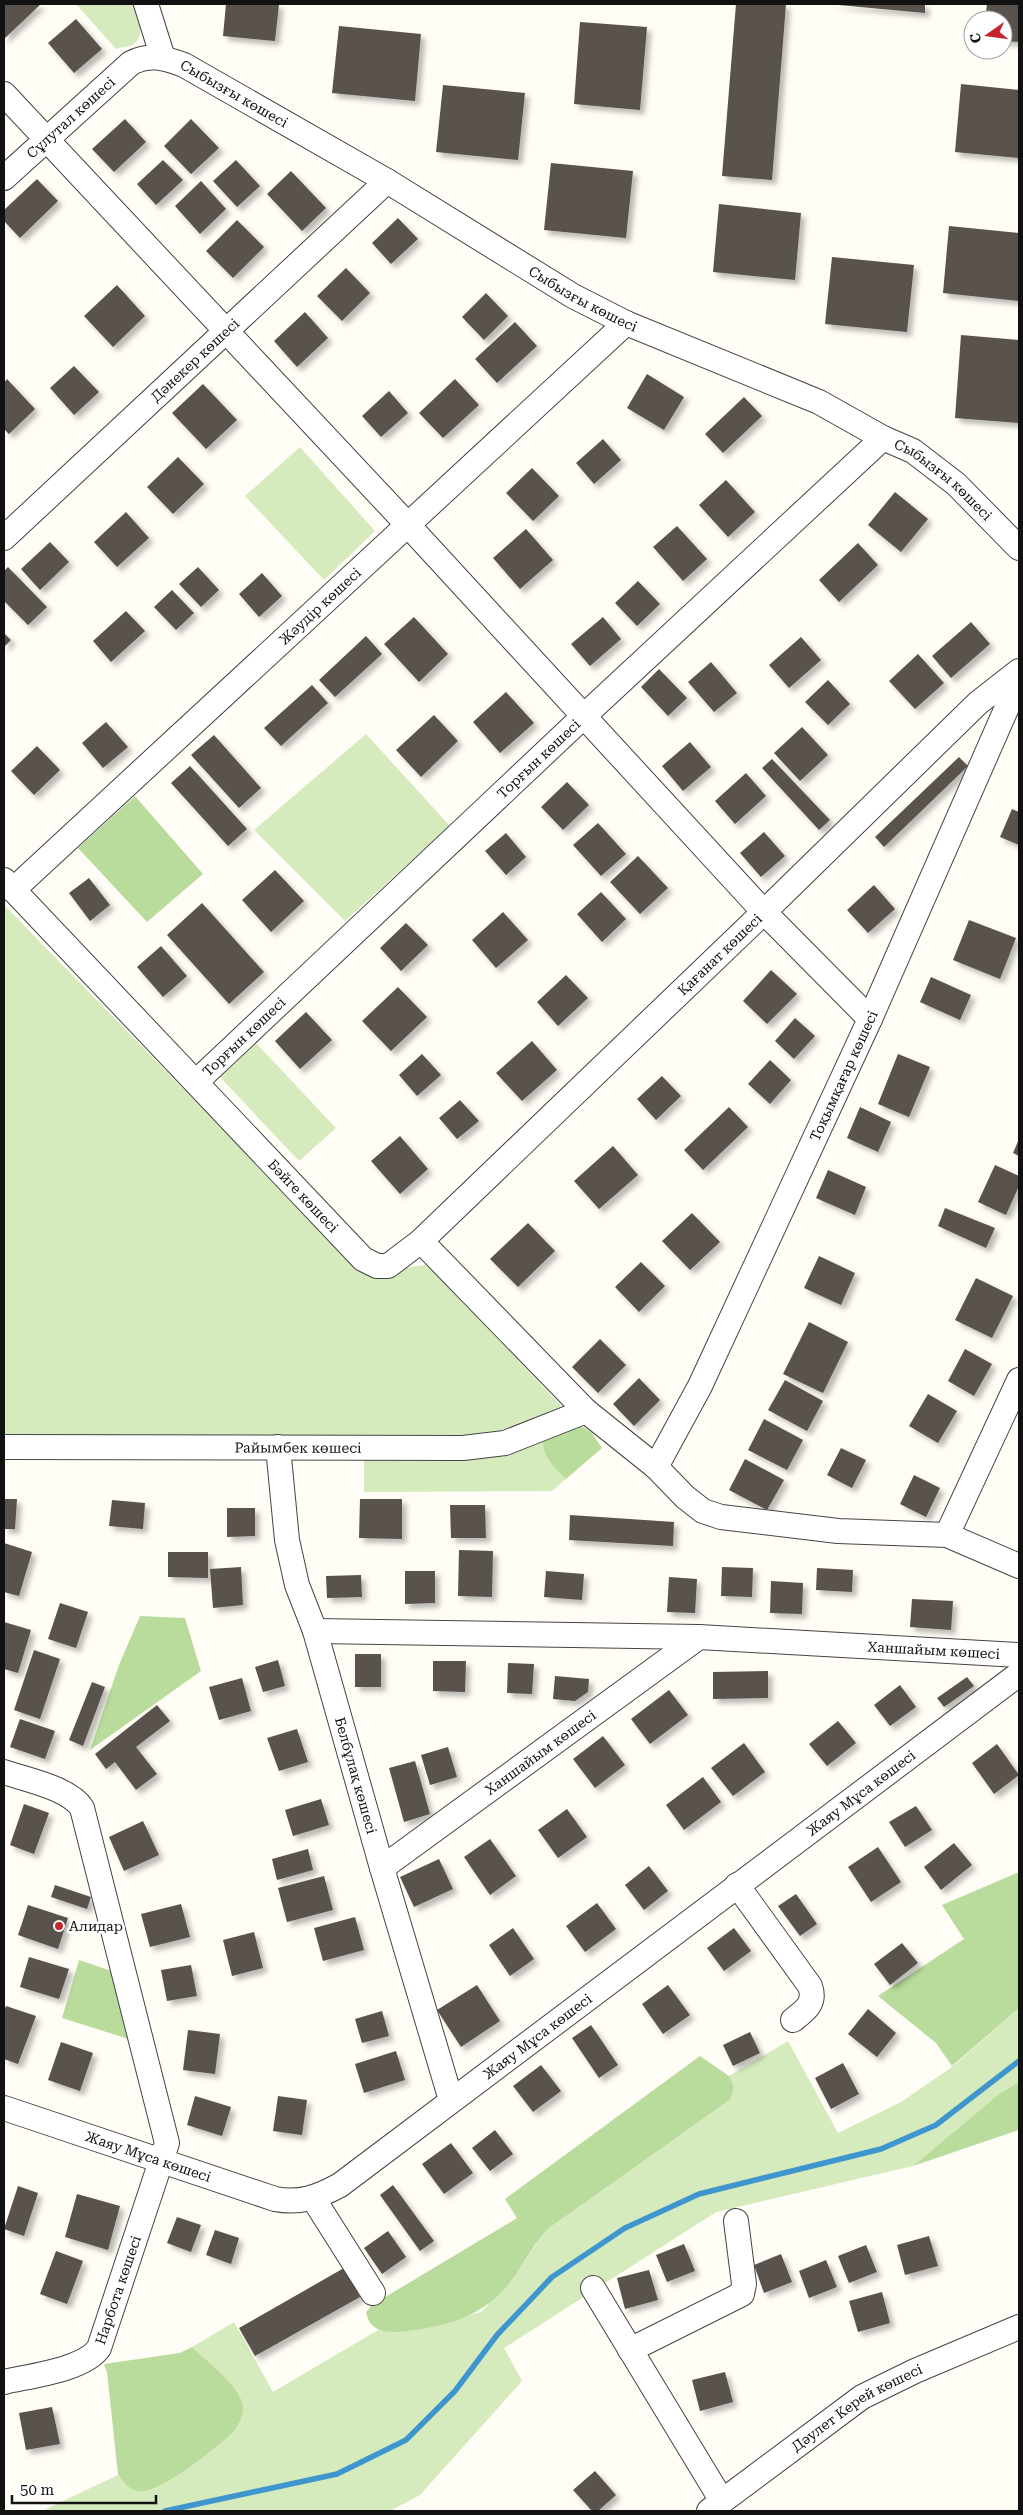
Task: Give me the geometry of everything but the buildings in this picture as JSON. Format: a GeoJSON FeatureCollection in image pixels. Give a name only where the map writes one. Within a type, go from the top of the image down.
{"type":"FeatureCollection","features":[{"type":"Feature","properties":{"kind":"street"},"geometry":{"type":"LineString","coordinates":[[146,4],[164,58]]}},
{"type":"Feature","properties":{"kind":"street","name":"Сыбызғы көшесі"},"geometry":{"type":"LineString","coordinates":[[139,59],[151,56],[184,65],[388,181],[573,296],[626,323],[810,398],[883,438],[913,451],[956,484],[1019,548]]}},
{"type":"Feature","properties":{"kind":"street","name":"Сұлутал көшесі"},"geometry":{"type":"LineString","coordinates":[[4,178],[45,138],[123,68],[139,59]]}},
{"type":"Feature","properties":{"kind":"street"},"geometry":{"type":"LineString","coordinates":[[4,94],[407,524],[764,912],[870,1019]]}},
{"type":"Feature","properties":{"kind":"street","name":"Дәнекер көшесі"},"geometry":{"type":"LineString","coordinates":[[4,538],[388,181]]}},
{"type":"Feature","properties":{"kind":"street","name":"Жәудір көшесі"},"geometry":{"type":"LineString","coordinates":[[8,885],[626,323]]}},
{"type":"Feature","properties":{"kind":"street","name":"Торғын көшесі"},"geometry":{"type":"LineString","coordinates":[[196,1082],[584,716],[883,438]]}},
{"type":"Feature","properties":{"kind":"street","name":"Қағанат көшесі"},"geometry":{"type":"LineString","coordinates":[[421,1241],[764,912],[978,703],[1019,671]]}},
{"type":"Feature","properties":{"kind":"street","name":"Тоқымқағар көшесі"},"geometry":{"type":"LineString","coordinates":[[656,1467],[700,1386],[870,1019],[1004,718],[1019,680]]}},
{"type":"Feature","properties":{"kind":"street","name":"Бәйге көшесі"},"geometry":{"type":"LineString","coordinates":[[8,885],[369,1263],[376,1266],[388,1266],[421,1241]]}},
{"type":"Feature","properties":{"kind":"street"},"geometry":{"type":"LineString","coordinates":[[421,1241],[586,1411],[656,1467],[685,1498],[703,1511],[721,1518],[838,1531],[947,1535],[1019,1566]]}},
{"type":"Feature","properties":{"kind":"street"},"geometry":{"type":"LineString","coordinates":[[947,1535],[1019,1380]]}},
{"type":"Feature","properties":{"kind":"street","name":"Райымбек көшесі"},"geometry":{"type":"LineString","coordinates":[[4,1447],[463,1448],[506,1443],[586,1411]]}},
{"type":"Feature","properties":{"kind":"street","name":"Белбұлақ көшесі"},"geometry":{"type":"LineString","coordinates":[[278,1447],[287,1540],[298,1585],[315,1632],[382,1868],[451,2100]]}},
{"type":"Feature","properties":{"kind":"street","name":"Ханшайым көшесі"},"geometry":{"type":"LineString","coordinates":[[315,1632],[699,1636],[1019,1655]]}},
{"type":"Feature","properties":{"kind":"street","name":"Ханшайым көшесі"},"geometry":{"type":"LineString","coordinates":[[382,1868],[699,1636]]}},
{"type":"Feature","properties":{"kind":"street","name":"Жаяу Мұса көшесі"},"geometry":{"type":"LineString","coordinates":[[4,2108],[275,2199],[288,2202],[313,2198],[340,2184],[1019,1674]]}},
{"type":"Feature","properties":{"kind":"street"},"geometry":{"type":"LineString","coordinates":[[4,1772],[62,1792],[72,1797],[82,1808],[167,2143],[162,2162]]}},
{"type":"Feature","properties":{"kind":"street"},"geometry":{"type":"LineString","coordinates":[[737,1885],[810,1986],[813,2000],[793,2020]]}},
{"type":"Feature","properties":{"kind":"street","name":"Нарбота көшесі"},"geometry":{"type":"LineString","coordinates":[[4,2382],[73,2365],[94,2355],[99,2348],[162,2162]]}},
{"type":"Feature","properties":{"kind":"street"},"geometry":{"type":"LineString","coordinates":[[313,2198],[373,2293]]}},
{"type":"Feature","properties":{"kind":"street"},"geometry":{"type":"LineString","coordinates":[[630,2350],[742,2294],[744,2284],[736,2221]]}},
{"type":"Feature","properties":{"kind":"street"},"geometry":{"type":"LineString","coordinates":[[593,2288],[630,2350],[715,2506]]}},
{"type":"Feature","properties":{"kind":"street","name":"Дәулет Керей көшесі"},"geometry":{"type":"LineString","coordinates":[[715,2506],[862,2397],[915,2370],[1019,2327]]}},
{"type":"Feature","properties":{"kind":"green space"},"geometry":{"type":"Polygon","coordinates":[[[76,4],[135,4],[140,24],[138,39],[131,45],[116,49],[76,4]]]}},
{"type":"Feature","properties":{"kind":"green space"},"geometry":{"type":"Polygon","coordinates":[[[300,447],[375,531],[324,580],[245,496],[300,447]]]}},
{"type":"Feature","properties":{"kind":"green space"},"geometry":{"type":"Polygon","coordinates":[[[366,734],[450,826],[345,921],[254,830],[366,734]]]}},
{"type":"Feature","properties":{"kind":"green space"},"geometry":{"type":"Polygon","coordinates":[[[135,796],[203,874],[147,922],[78,848],[135,796]]]}},
{"type":"Feature","properties":{"kind":"green space"},"geometry":{"type":"Polygon","coordinates":[[[4,905],[351,1261],[403,1268],[426,1265],[434,1270],[562,1407],[500,1431],[449,1438],[4,1436],[4,905]]]}},
{"type":"Feature","properties":{"kind":"green space"},"geometry":{"type":"Polygon","coordinates":[[[256,1043],[336,1128],[299,1161],[220,1077],[256,1043]]]}},
{"type":"Feature","properties":{"kind":"green space"},"geometry":{"type":"Polygon","coordinates":[[[580,1425],[591,1432],[602,1448],[566,1479],[553,1466],[544,1451],[543,1439],[580,1425]]]}},
{"type":"Feature","properties":{"kind":"green space"},"geometry":{"type":"Polygon","coordinates":[[[543,1439],[548,1460],[566,1479],[552,1491],[364,1492],[364,1455],[543,1439]]]}},
{"type":"Feature","properties":{"kind":"green space"},"geometry":{"type":"Polygon","coordinates":[[[140,1616],[185,1618],[201,1671],[90,1750],[119,1665],[140,1616]]]}},
{"type":"Feature","properties":{"kind":"green space"},"geometry":{"type":"Polygon","coordinates":[[[1019,1872],[1019,2008],[952,2066],[936,2043],[878,1996],[964,1939],[942,1905],[1019,1872]]]}},
{"type":"Feature","properties":{"kind":"green space"},"geometry":{"type":"Polygon","coordinates":[[[79,1960],[118,1973],[135,2041],[62,2018],[79,1960]]]}},
{"type":"Feature","properties":{"kind":"green space"},"geometry":{"type":"Polygon","coordinates":[[[1019,2008],[1019,2082],[999,2094],[913,2166],[716,2212],[504,2348],[522,2381],[420,2495],[390,2511],[42,2511],[118,2475],[125,2484],[240,2396],[229,2382],[192,2347],[234,2322],[273,2392],[378,2330],[395,2332],[481,2312],[510,2282],[549,2228],[729,2101],[734,2087],[729,2076],[788,2041],[838,2133],[901,2102],[952,2067],[1019,2008]]]}},
{"type":"Feature","properties":{"kind":"green space"},"geometry":{"type":"Polygon","coordinates":[[[700,2056],[729,2076],[734,2087],[730,2100],[549,2228],[511,2281],[488,2304],[460,2319],[430,2328],[386,2332],[373,2326],[366,2312],[372,2305],[517,2218],[505,2199],[700,2056]]]}},
{"type":"Feature","properties":{"kind":"green space"},"geometry":{"type":"Polygon","coordinates":[[[1019,2082],[1019,2130],[913,2166],[999,2094],[1019,2082]]]}},
{"type":"Feature","properties":{"kind":"green space"},"geometry":{"type":"Polygon","coordinates":[[[192,2347],[222,2374],[236,2391],[243,2407],[241,2418],[231,2434],[186,2470],[147,2491],[132,2489],[118,2475],[107,2372],[104,2364],[180,2353],[192,2347]]]}},
{"type":"Feature","properties":{"kind":"waterway"},"geometry":{"type":"LineString","coordinates":[[165,2511],[337,2474],[406,2440],[455,2391],[497,2335],[552,2277],[625,2228],[699,2194],[881,2149],[936,2125],[1019,2061]]}},
{"type":"Feature","properties":{"kind":"place","name":"Алидар"},"geometry":{"type":"Point","coordinates":[59,1926]}}]}
